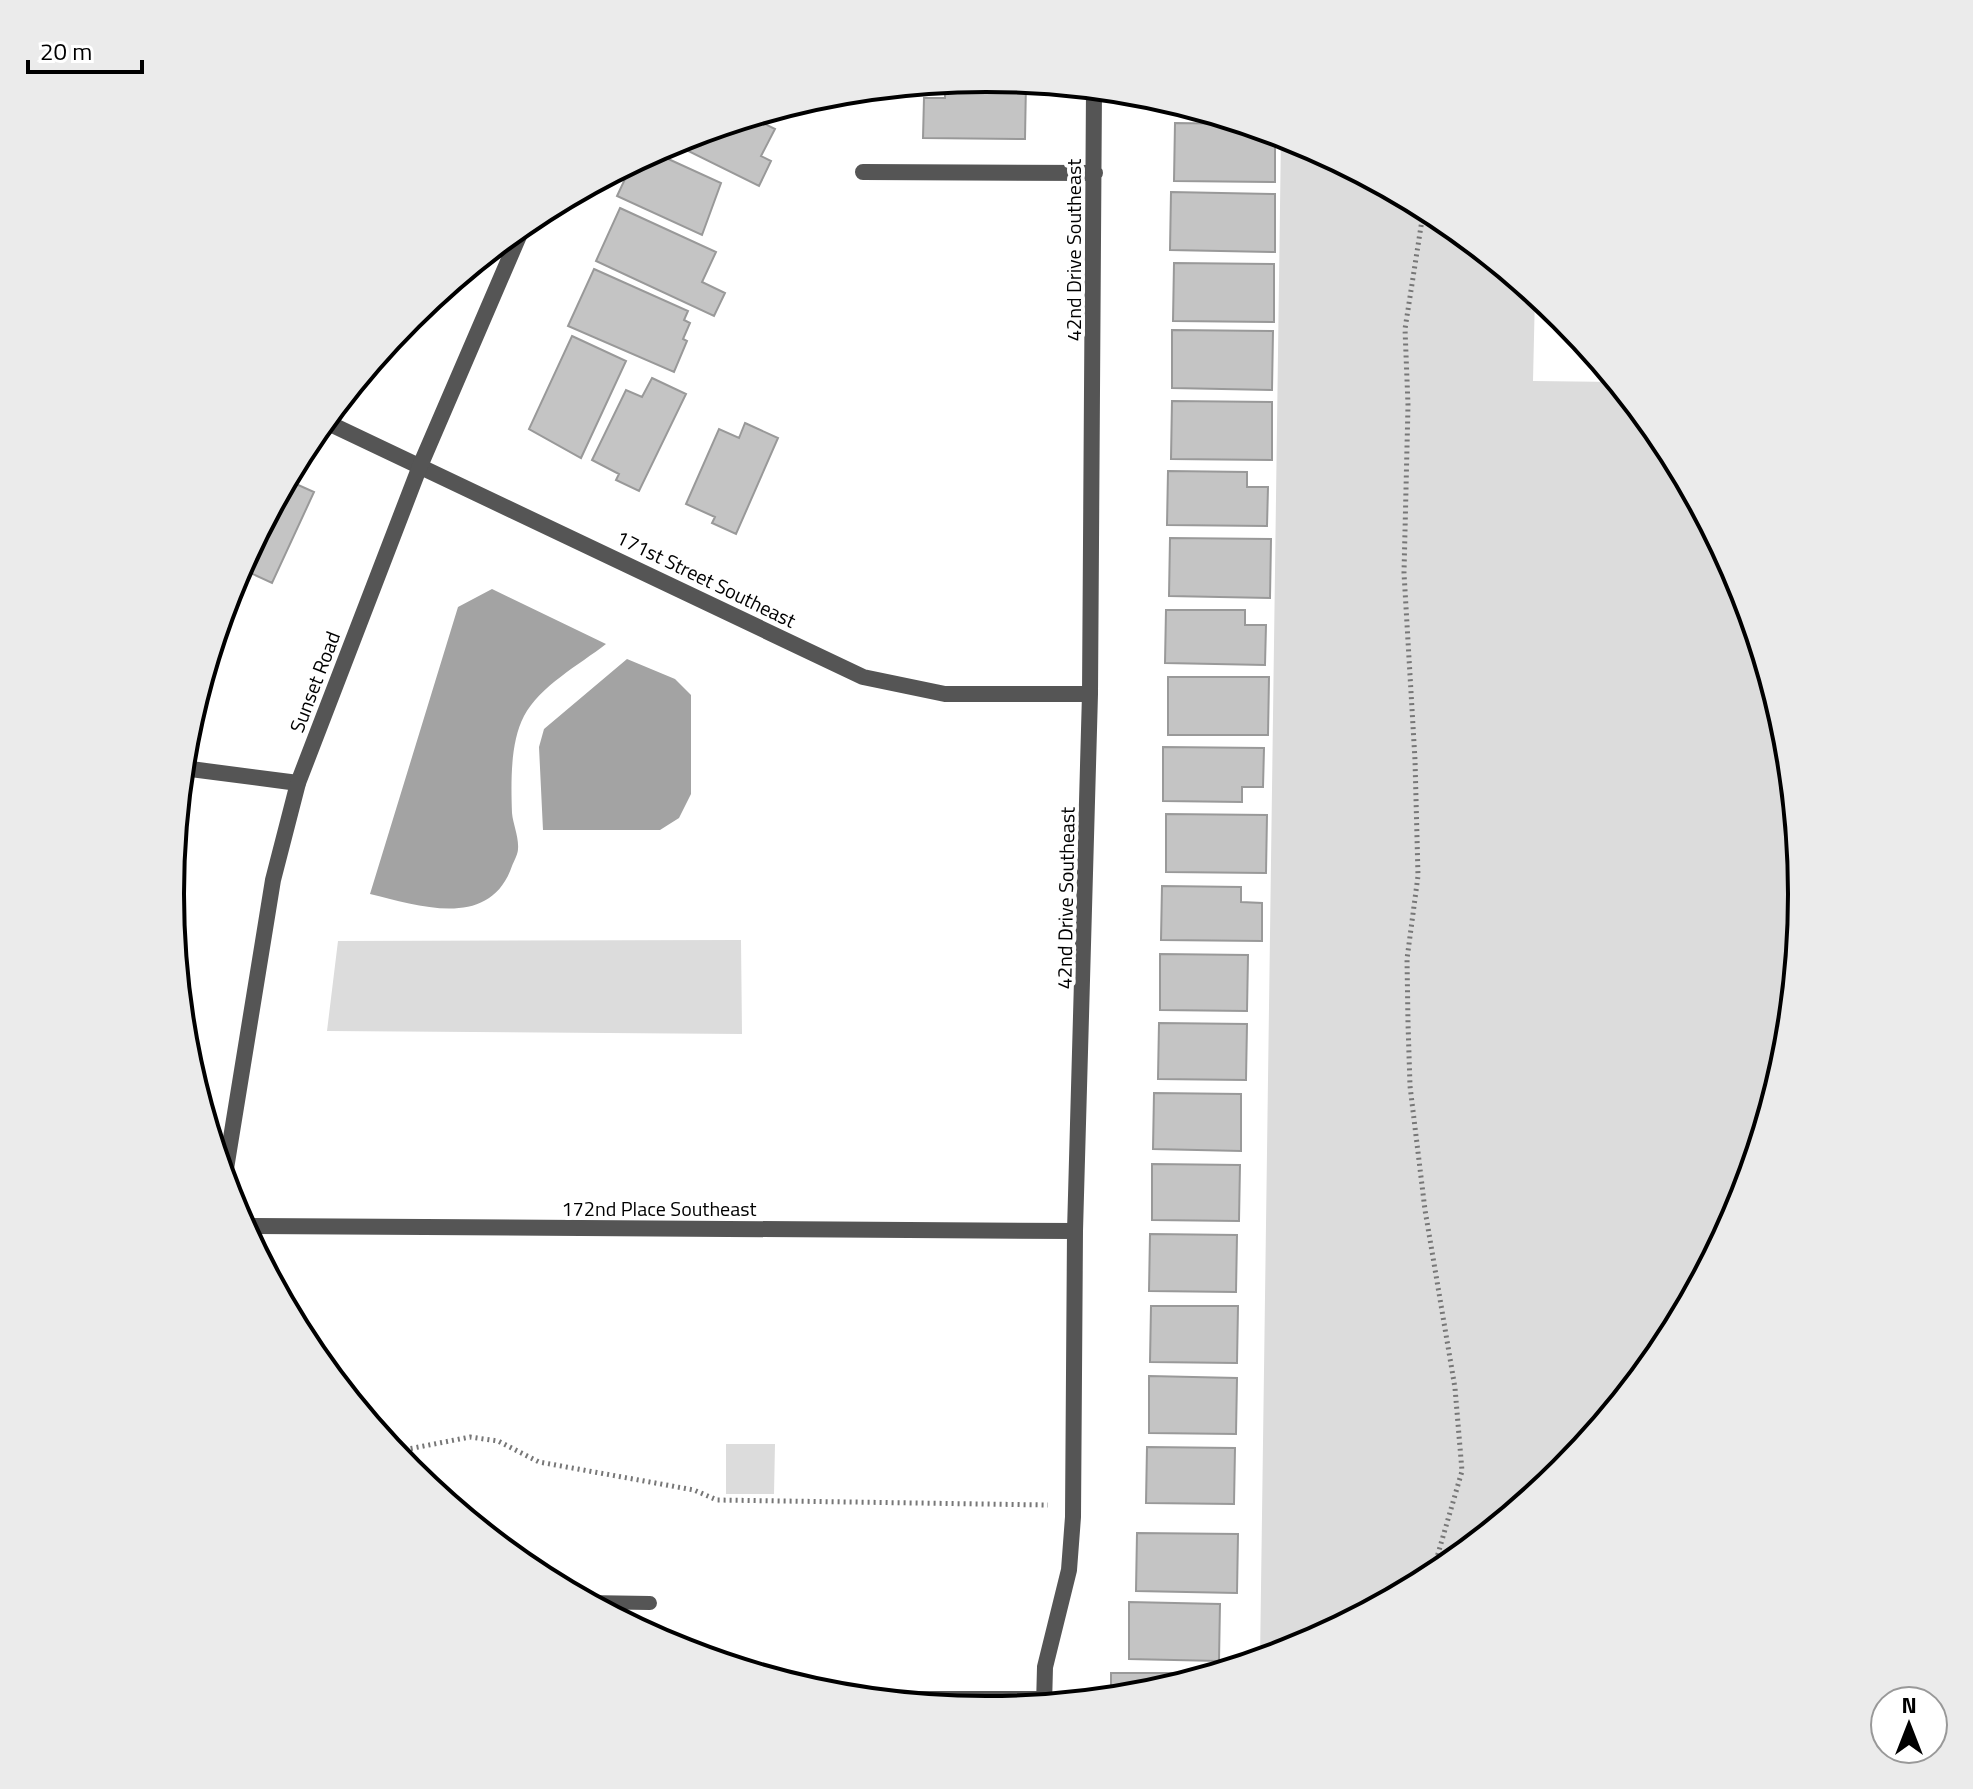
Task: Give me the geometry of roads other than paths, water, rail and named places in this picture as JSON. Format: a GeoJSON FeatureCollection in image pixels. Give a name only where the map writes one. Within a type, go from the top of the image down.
{"type":"FeatureCollection","features":[{"type":"Feature","properties":{"kind":"street","name":"42nd Drive Southeast"},"geometry":{"type":"LineString","coordinates":[[1044,1694],[1045,1667],[1069,1570],[1073,1506],[1075,1231],[1086,934],[1090,694],[1094,99]]}},
{"type":"Feature","properties":{"kind":"street"},"geometry":{"type":"LineString","coordinates":[[863,172],[1095,173]]}},
{"type":"Feature","properties":{"kind":"street","name":"Sunset Road"},"geometry":{"type":"LineString","coordinates":[[228,1155],[273,880],[298,783],[420,466],[515,246]]}},
{"type":"Feature","properties":{"kind":"street","name":"171st Street Southeast"},"geometry":{"type":"LineString","coordinates":[[335,426],[863,677],[945,694],[1090,694]]}},
{"type":"Feature","properties":{"kind":"street"},"geometry":{"type":"LineString","coordinates":[[194,769],[298,783]]}},
{"type":"Feature","properties":{"kind":"street","name":"172nd Place Southeast"},"geometry":{"type":"LineString","coordinates":[[256,1226],[1075,1231]]}},
{"type":"Feature","properties":{"kind":"lane"},"geometry":{"type":"LineString","coordinates":[[610,1602],[650,1603]]}}]}
